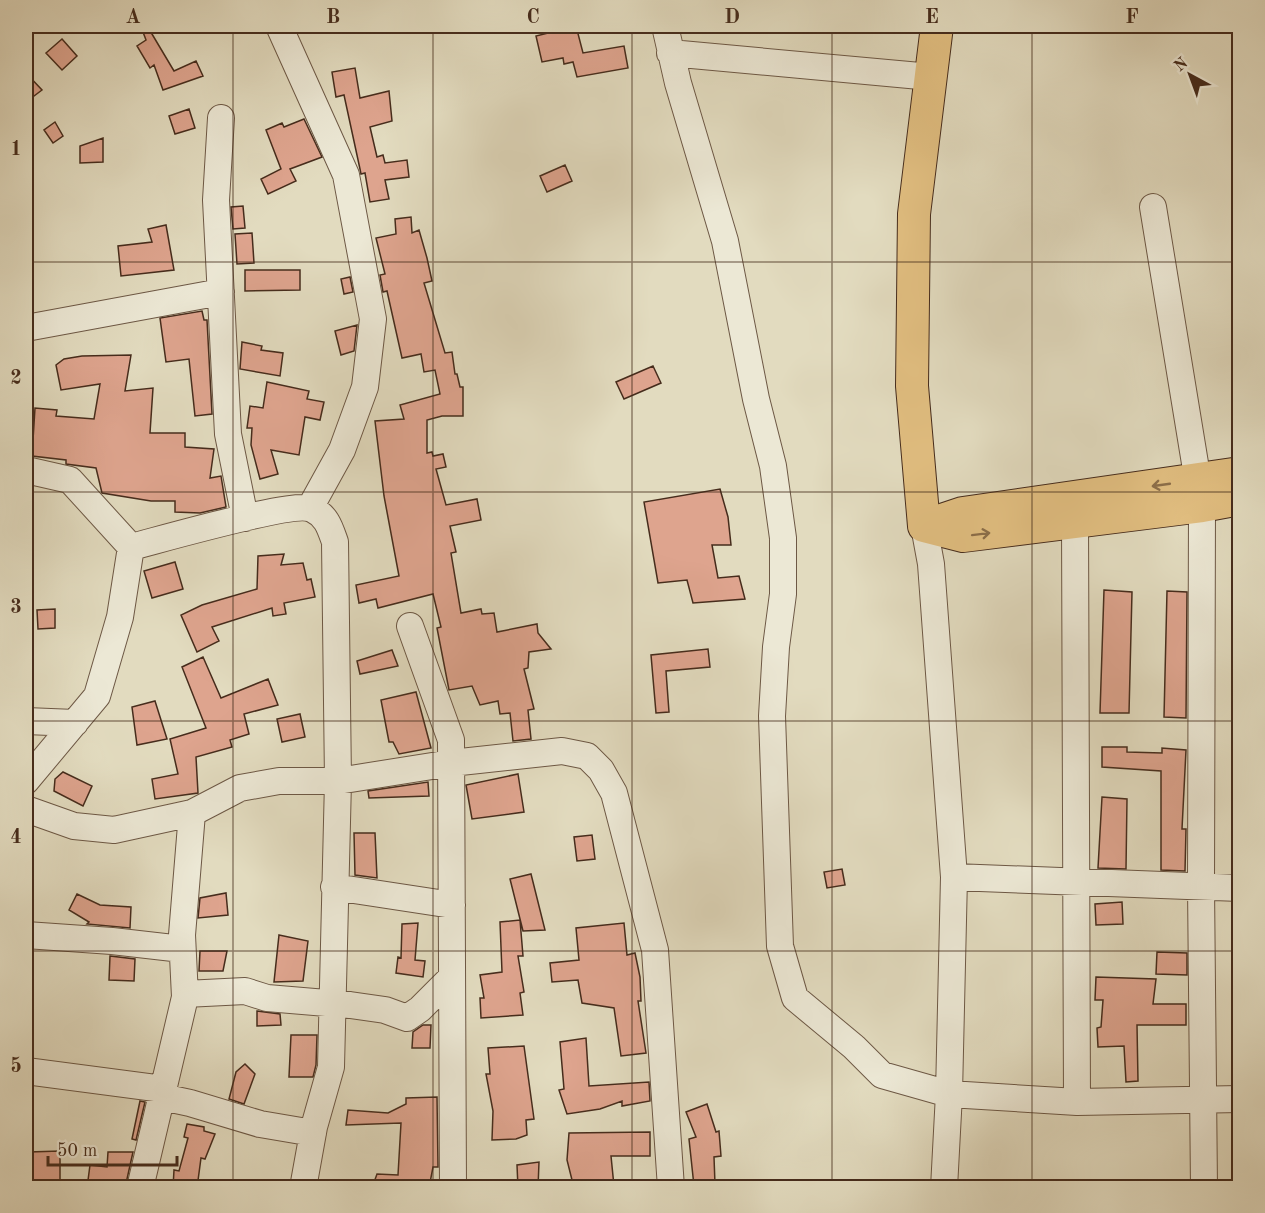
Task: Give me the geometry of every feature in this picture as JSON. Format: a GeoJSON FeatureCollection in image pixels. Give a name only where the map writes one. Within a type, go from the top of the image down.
{"type":"FeatureCollection","features":[{"type":"Feature","properties":{"kind":"main road"},"geometry":{"type":"LineString","coordinates":[[924,526],[912,386],[914,214],[936,26]]}},
{"type":"Feature","properties":{"kind":"main road"},"geometry":{"type":"LineString","coordinates":[[924,526],[963,536],[1075,522],[1200,493],[1239,473]]}},
{"type":"Feature","properties":{"kind":"main road"},"geometry":{"type":"LineString","coordinates":[[924,526],[963,513],[1200,493],[1239,499]]}},
{"type":"Feature","properties":{"kind":"street"},"geometry":{"type":"LineString","coordinates":[[279,26],[346,175],[373,319],[365,387],[342,450],[310,508]]}},
{"type":"Feature","properties":{"kind":"street"},"geometry":{"type":"LineString","coordinates":[[665,26],[670,54],[725,241],[756,399],[773,466],[783,538],[783,594],[776,647],[772,716],[780,946],[795,998],[854,1047],[882,1075],[949,1094],[1077,1102],[1239,1099]]}},
{"type":"Feature","properties":{"kind":"street"},"geometry":{"type":"LineString","coordinates":[[670,54],[930,77]]}},
{"type":"Feature","properties":{"kind":"street"},"geometry":{"type":"LineString","coordinates":[[221,118],[216,200],[228,434],[246,518]]}},
{"type":"Feature","properties":{"kind":"street"},"geometry":{"type":"LineString","coordinates":[[1153,207],[1200,493],[1204,1188]]}},
{"type":"Feature","properties":{"kind":"street"},"geometry":{"type":"LineString","coordinates":[[26,328],[221,292]]}},
{"type":"Feature","properties":{"kind":"street"},"geometry":{"type":"LineString","coordinates":[[26,470],[70,480],[131,547]]}},
{"type":"Feature","properties":{"kind":"street"},"geometry":{"type":"LineString","coordinates":[[131,547],[271,512],[310,508],[326,517],[335,542],[338,781],[330,1001],[331,1067],[323,1088],[303,1188]]}},
{"type":"Feature","properties":{"kind":"street"},"geometry":{"type":"LineString","coordinates":[[1075,522],[1074,883],[1077,1102]]}},
{"type":"Feature","properties":{"kind":"street"},"geometry":{"type":"LineString","coordinates":[[924,526],[931,564],[954,877],[949,1094],[944,1188]]}},
{"type":"Feature","properties":{"kind":"street"},"geometry":{"type":"LineString","coordinates":[[26,781],[97,696],[120,617],[131,547]]}},
{"type":"Feature","properties":{"kind":"street"},"geometry":{"type":"LineString","coordinates":[[410,626],[451,740],[453,1188]]}},
{"type":"Feature","properties":{"kind":"street"},"geometry":{"type":"LineString","coordinates":[[26,721],[75,723]]}},
{"type":"Feature","properties":{"kind":"street"},"geometry":{"type":"LineString","coordinates":[[26,809],[74,826],[114,830],[192,813],[240,788],[279,781],[338,781],[451,763],[562,751],[587,756],[601,770],[614,793],[655,950],[671,1188]]}},
{"type":"Feature","properties":{"kind":"street"},"geometry":{"type":"LineString","coordinates":[[140,1188],[185,993],[182,949],[192,813]]}},
{"type":"Feature","properties":{"kind":"street"},"geometry":{"type":"LineString","coordinates":[[954,877],[1239,888]]}},
{"type":"Feature","properties":{"kind":"street"},"geometry":{"type":"LineString","coordinates":[[334,887],[452,905]]}},
{"type":"Feature","properties":{"kind":"street"},"geometry":{"type":"LineString","coordinates":[[26,935],[182,949]]}},
{"type":"Feature","properties":{"kind":"street"},"geometry":{"type":"LineString","coordinates":[[185,993],[245,991],[267,998],[330,1001],[385,1010],[407,1018],[420,1010],[452,977]]}},
{"type":"Feature","properties":{"kind":"street"},"geometry":{"type":"LineString","coordinates":[[26,1071],[163,1093],[260,1124],[313,1133]]}},
{"type":"Feature","properties":{"kind":"building"},"geometry":{"type":"Polygon","coordinates":[[[576,26],[583,53],[624,46],[628,68],[577,77],[573,62],[564,64],[563,58],[542,62],[536,36],[576,26]]]}},
{"type":"Feature","properties":{"kind":"building"},"geometry":{"type":"Polygon","coordinates":[[[149,29],[174,71],[196,61],[203,76],[163,90],[154,65],[150,68],[137,46],[146,40],[143,32],[149,29]]]}},
{"type":"Feature","properties":{"kind":"building"},"geometry":{"type":"Polygon","coordinates":[[[62,39],[77,56],[62,70],[46,53],[62,39]]]}},
{"type":"Feature","properties":{"kind":"building"},"geometry":{"type":"Polygon","coordinates":[[[355,68],[360,98],[389,91],[392,121],[370,127],[377,157],[383,155],[385,163],[407,160],[409,177],[385,180],[389,199],[370,202],[365,173],[361,174],[344,95],[336,97],[332,72],[355,68]]]}},
{"type":"Feature","properties":{"kind":"building"},"geometry":{"type":"Polygon","coordinates":[[[26,73],[42,90],[26,102],[26,73]]]}},
{"type":"Feature","properties":{"kind":"building"},"geometry":{"type":"Polygon","coordinates":[[[189,109],[195,128],[175,134],[169,116],[189,109]]]}},
{"type":"Feature","properties":{"kind":"building"},"geometry":{"type":"Polygon","coordinates":[[[304,119],[322,157],[290,169],[296,181],[268,194],[261,179],[281,169],[266,130],[282,123],[284,127],[304,119]]]}},
{"type":"Feature","properties":{"kind":"building"},"geometry":{"type":"Polygon","coordinates":[[[55,122],[63,136],[53,143],[44,130],[55,122]]]}},
{"type":"Feature","properties":{"kind":"building"},"geometry":{"type":"Polygon","coordinates":[[[103,138],[103,162],[80,163],[80,146],[103,138]]]}},
{"type":"Feature","properties":{"kind":"building"},"geometry":{"type":"Polygon","coordinates":[[[565,165],[572,181],[547,192],[540,176],[565,165]]]}},
{"type":"Feature","properties":{"kind":"building"},"geometry":{"type":"Polygon","coordinates":[[[243,206],[245,228],[233,229],[231,207],[243,206]]]}},
{"type":"Feature","properties":{"kind":"building"},"geometry":{"type":"Polygon","coordinates":[[[411,217],[412,233],[419,230],[427,258],[432,281],[424,283],[445,353],[452,352],[455,374],[457,374],[460,387],[463,387],[463,416],[442,416],[427,420],[427,453],[432,452],[433,456],[443,454],[446,467],[436,469],[446,505],[477,499],[481,520],[450,526],[456,552],[451,553],[461,613],[481,609],[482,614],[494,613],[497,632],[537,624],[538,633],[551,649],[529,652],[528,668],[524,669],[534,709],[528,710],[531,739],[513,741],[510,713],[500,714],[498,701],[480,705],[472,686],[449,690],[437,628],[441,627],[433,594],[378,608],[376,599],[359,603],[356,585],[399,576],[384,496],[375,421],[404,419],[400,405],[440,394],[435,370],[424,372],[421,354],[402,358],[387,291],[383,292],[380,275],[385,274],[376,238],[396,234],[395,219],[411,217]]]}},
{"type":"Feature","properties":{"kind":"building"},"geometry":{"type":"Polygon","coordinates":[[[166,225],[174,270],[121,276],[118,246],[152,242],[148,229],[166,225]]]}},
{"type":"Feature","properties":{"kind":"building"},"geometry":{"type":"Polygon","coordinates":[[[252,233],[254,263],[237,264],[235,234],[252,233]]]}},
{"type":"Feature","properties":{"kind":"building"},"geometry":{"type":"Polygon","coordinates":[[[245,270],[300,270],[300,290],[245,291],[245,270]]]}},
{"type":"Feature","properties":{"kind":"building"},"geometry":{"type":"Polygon","coordinates":[[[350,277],[353,292],[344,294],[341,279],[350,277]]]}},
{"type":"Feature","properties":{"kind":"building"},"geometry":{"type":"Polygon","coordinates":[[[202,311],[204,320],[207,320],[212,414],[195,416],[189,359],[166,362],[160,318],[202,311]]]}},
{"type":"Feature","properties":{"kind":"building"},"geometry":{"type":"Polygon","coordinates":[[[357,325],[354,351],[341,355],[335,331],[357,325]]]}},
{"type":"Feature","properties":{"kind":"building"},"geometry":{"type":"Polygon","coordinates":[[[242,342],[262,346],[261,350],[283,353],[280,376],[240,369],[242,342]]]}},
{"type":"Feature","properties":{"kind":"building"},"geometry":{"type":"Polygon","coordinates":[[[131,355],[125,391],[153,388],[150,433],[185,433],[185,447],[214,449],[210,478],[221,476],[226,507],[200,513],[175,512],[175,501],[151,501],[102,493],[96,468],[66,464],[66,460],[32,456],[35,408],[57,410],[56,416],[94,419],[100,384],[61,390],[56,365],[64,359],[82,356],[131,355]]]}},
{"type":"Feature","properties":{"kind":"building"},"geometry":{"type":"Polygon","coordinates":[[[653,366],[661,383],[624,399],[616,382],[653,366]]]}},
{"type":"Feature","properties":{"kind":"building"},"geometry":{"type":"Polygon","coordinates":[[[267,382],[309,391],[307,399],[324,402],[320,420],[305,417],[299,455],[271,450],[278,474],[260,479],[251,445],[252,428],[247,428],[250,406],[263,408],[267,382]]]}},
{"type":"Feature","properties":{"kind":"building"},"geometry":{"type":"Polygon","coordinates":[[[720,489],[728,517],[731,545],[712,545],[718,578],[739,576],[745,599],[693,603],[687,580],[658,583],[644,502],[720,489]]]}},
{"type":"Feature","properties":{"kind":"building"},"geometry":{"type":"Polygon","coordinates":[[[284,554],[281,565],[303,563],[307,580],[311,579],[315,597],[284,603],[286,614],[273,616],[272,608],[212,627],[219,641],[197,652],[181,615],[202,605],[257,589],[258,556],[284,554]]]}},
{"type":"Feature","properties":{"kind":"building"},"geometry":{"type":"Polygon","coordinates":[[[175,562],[183,589],[152,598],[144,571],[175,562]]]}},
{"type":"Feature","properties":{"kind":"building"},"geometry":{"type":"Polygon","coordinates":[[[1104,590],[1132,592],[1129,713],[1100,713],[1104,590]]]}},
{"type":"Feature","properties":{"kind":"building"},"geometry":{"type":"Polygon","coordinates":[[[1167,591],[1187,592],[1186,718],[1164,717],[1167,591]]]}},
{"type":"Feature","properties":{"kind":"building"},"geometry":{"type":"Polygon","coordinates":[[[55,609],[55,628],[38,629],[37,610],[55,609]]]}},
{"type":"Feature","properties":{"kind":"building"},"geometry":{"type":"Polygon","coordinates":[[[708,649],[710,667],[666,671],[669,712],[656,713],[651,655],[708,649]]]}},
{"type":"Feature","properties":{"kind":"building"},"geometry":{"type":"Polygon","coordinates":[[[392,650],[398,666],[360,674],[357,661],[392,650]]]}},
{"type":"Feature","properties":{"kind":"building"},"geometry":{"type":"Polygon","coordinates":[[[203,657],[221,698],[268,679],[278,705],[244,714],[249,734],[230,740],[232,747],[196,757],[198,793],[155,799],[152,779],[178,774],[170,739],[206,728],[182,667],[203,657]]]}},
{"type":"Feature","properties":{"kind":"building"},"geometry":{"type":"Polygon","coordinates":[[[416,692],[431,748],[399,754],[393,742],[389,742],[381,700],[416,692]]]}},
{"type":"Feature","properties":{"kind":"building"},"geometry":{"type":"Polygon","coordinates":[[[155,701],[167,739],[137,745],[132,707],[155,701]]]}},
{"type":"Feature","properties":{"kind":"building"},"geometry":{"type":"Polygon","coordinates":[[[300,714],[305,737],[282,742],[277,719],[300,714]]]}},
{"type":"Feature","properties":{"kind":"building"},"geometry":{"type":"Polygon","coordinates":[[[1102,747],[1127,747],[1127,752],[1162,753],[1162,748],[1186,750],[1182,829],[1186,829],[1185,871],[1161,870],[1161,771],[1102,767],[1102,747]]]}},
{"type":"Feature","properties":{"kind":"building"},"geometry":{"type":"Polygon","coordinates":[[[63,772],[92,786],[83,806],[54,791],[55,779],[63,772]]]}},
{"type":"Feature","properties":{"kind":"building"},"geometry":{"type":"Polygon","coordinates":[[[518,774],[524,812],[472,819],[466,785],[518,774]]]}},
{"type":"Feature","properties":{"kind":"building"},"geometry":{"type":"Polygon","coordinates":[[[428,782],[429,796],[369,798],[368,791],[428,782]]]}},
{"type":"Feature","properties":{"kind":"building"},"geometry":{"type":"Polygon","coordinates":[[[1102,797],[1127,799],[1126,869],[1098,868],[1102,797]]]}},
{"type":"Feature","properties":{"kind":"building"},"geometry":{"type":"Polygon","coordinates":[[[354,833],[375,833],[377,878],[355,875],[354,833]]]}},
{"type":"Feature","properties":{"kind":"building"},"geometry":{"type":"Polygon","coordinates":[[[592,835],[595,859],[577,861],[574,837],[592,835]]]}},
{"type":"Feature","properties":{"kind":"building"},"geometry":{"type":"Polygon","coordinates":[[[842,869],[845,885],[827,888],[824,872],[842,869]]]}},
{"type":"Feature","properties":{"kind":"building"},"geometry":{"type":"Polygon","coordinates":[[[531,874],[545,930],[523,931],[510,879],[531,874]]]}},
{"type":"Feature","properties":{"kind":"building"},"geometry":{"type":"Polygon","coordinates":[[[226,893],[228,915],[198,918],[200,898],[226,893]]]}},
{"type":"Feature","properties":{"kind":"building"},"geometry":{"type":"Polygon","coordinates":[[[77,894],[100,905],[131,907],[130,928],[87,924],[89,922],[69,910],[77,894]]]}},
{"type":"Feature","properties":{"kind":"building"},"geometry":{"type":"Polygon","coordinates":[[[1122,902],[1123,924],[1096,925],[1095,904],[1122,902]]]}},
{"type":"Feature","properties":{"kind":"building"},"geometry":{"type":"Polygon","coordinates":[[[520,920],[523,956],[518,956],[524,992],[520,993],[523,1015],[481,1018],[480,998],[484,998],[480,975],[502,972],[500,922],[520,920]]]}},
{"type":"Feature","properties":{"kind":"building"},"geometry":{"type":"Polygon","coordinates":[[[418,923],[415,960],[425,961],[423,977],[396,973],[398,957],[401,958],[402,924],[418,923]]]}},
{"type":"Feature","properties":{"kind":"building"},"geometry":{"type":"Polygon","coordinates":[[[624,923],[627,955],[635,953],[640,977],[641,1001],[638,1001],[646,1053],[621,1056],[614,1008],[582,1003],[578,980],[552,982],[550,963],[579,960],[576,928],[624,923]]]}},
{"type":"Feature","properties":{"kind":"building"},"geometry":{"type":"Polygon","coordinates":[[[279,935],[308,941],[303,981],[274,982],[279,935]]]}},
{"type":"Feature","properties":{"kind":"building"},"geometry":{"type":"Polygon","coordinates":[[[200,951],[227,951],[223,971],[199,971],[200,951]]]}},
{"type":"Feature","properties":{"kind":"building"},"geometry":{"type":"Polygon","coordinates":[[[1157,952],[1187,953],[1187,975],[1156,974],[1157,952]]]}},
{"type":"Feature","properties":{"kind":"building"},"geometry":{"type":"Polygon","coordinates":[[[110,956],[135,959],[134,981],[109,980],[110,956]]]}},
{"type":"Feature","properties":{"kind":"building"},"geometry":{"type":"Polygon","coordinates":[[[1096,977],[1156,979],[1153,1004],[1186,1004],[1186,1025],[1137,1025],[1138,1081],[1126,1082],[1124,1046],[1098,1047],[1097,1028],[1101,1027],[1103,1000],[1095,1000],[1096,977]]]}},
{"type":"Feature","properties":{"kind":"building"},"geometry":{"type":"Polygon","coordinates":[[[257,1011],[280,1014],[281,1025],[257,1026],[257,1011]]]}},
{"type":"Feature","properties":{"kind":"building"},"geometry":{"type":"Polygon","coordinates":[[[423,1025],[431,1025],[430,1048],[412,1048],[413,1032],[423,1025]]]}},
{"type":"Feature","properties":{"kind":"building"},"geometry":{"type":"Polygon","coordinates":[[[291,1035],[317,1035],[316,1065],[313,1077],[289,1077],[291,1035]]]}},
{"type":"Feature","properties":{"kind":"building"},"geometry":{"type":"Polygon","coordinates":[[[586,1038],[589,1086],[649,1082],[650,1101],[622,1106],[622,1101],[600,1109],[567,1114],[559,1090],[564,1089],[560,1042],[586,1038]]]}},
{"type":"Feature","properties":{"kind":"building"},"geometry":{"type":"Polygon","coordinates":[[[524,1046],[534,1119],[526,1120],[527,1135],[516,1139],[492,1140],[493,1111],[486,1074],[490,1074],[488,1048],[524,1046]]]}},
{"type":"Feature","properties":{"kind":"building"},"geometry":{"type":"Polygon","coordinates":[[[245,1064],[255,1074],[244,1104],[229,1099],[236,1072],[245,1064]]]}},
{"type":"Feature","properties":{"kind":"building"},"geometry":{"type":"Polygon","coordinates":[[[437,1097],[438,1167],[433,1167],[429,1188],[372,1188],[377,1174],[398,1175],[401,1123],[346,1125],[348,1110],[388,1113],[406,1104],[406,1098],[437,1097]]]}},
{"type":"Feature","properties":{"kind":"building"},"geometry":{"type":"Polygon","coordinates":[[[140,1101],[145,1102],[136,1140],[132,1139],[140,1101]]]}},
{"type":"Feature","properties":{"kind":"building"},"geometry":{"type":"Polygon","coordinates":[[[707,1104],[716,1132],[719,1131],[721,1156],[714,1157],[715,1184],[694,1186],[689,1139],[696,1137],[686,1112],[707,1104]]]}},
{"type":"Feature","properties":{"kind":"building"},"geometry":{"type":"Polygon","coordinates":[[[187,1124],[204,1127],[204,1131],[215,1134],[205,1159],[201,1158],[197,1188],[173,1188],[174,1170],[179,1171],[188,1138],[184,1137],[187,1124]]]}},
{"type":"Feature","properties":{"kind":"building"},"geometry":{"type":"Polygon","coordinates":[[[650,1132],[650,1156],[611,1156],[614,1186],[574,1188],[567,1160],[569,1133],[650,1132]]]}},
{"type":"Feature","properties":{"kind":"building"},"geometry":{"type":"Polygon","coordinates":[[[60,1151],[60,1183],[29,1183],[29,1152],[60,1151]]]}},
{"type":"Feature","properties":{"kind":"building"},"geometry":{"type":"Polygon","coordinates":[[[108,1152],[133,1152],[125,1188],[87,1188],[90,1165],[107,1167],[108,1152]]]}},
{"type":"Feature","properties":{"kind":"building"},"geometry":{"type":"Polygon","coordinates":[[[539,1162],[538,1188],[518,1188],[517,1165],[539,1162]]]}}]}
